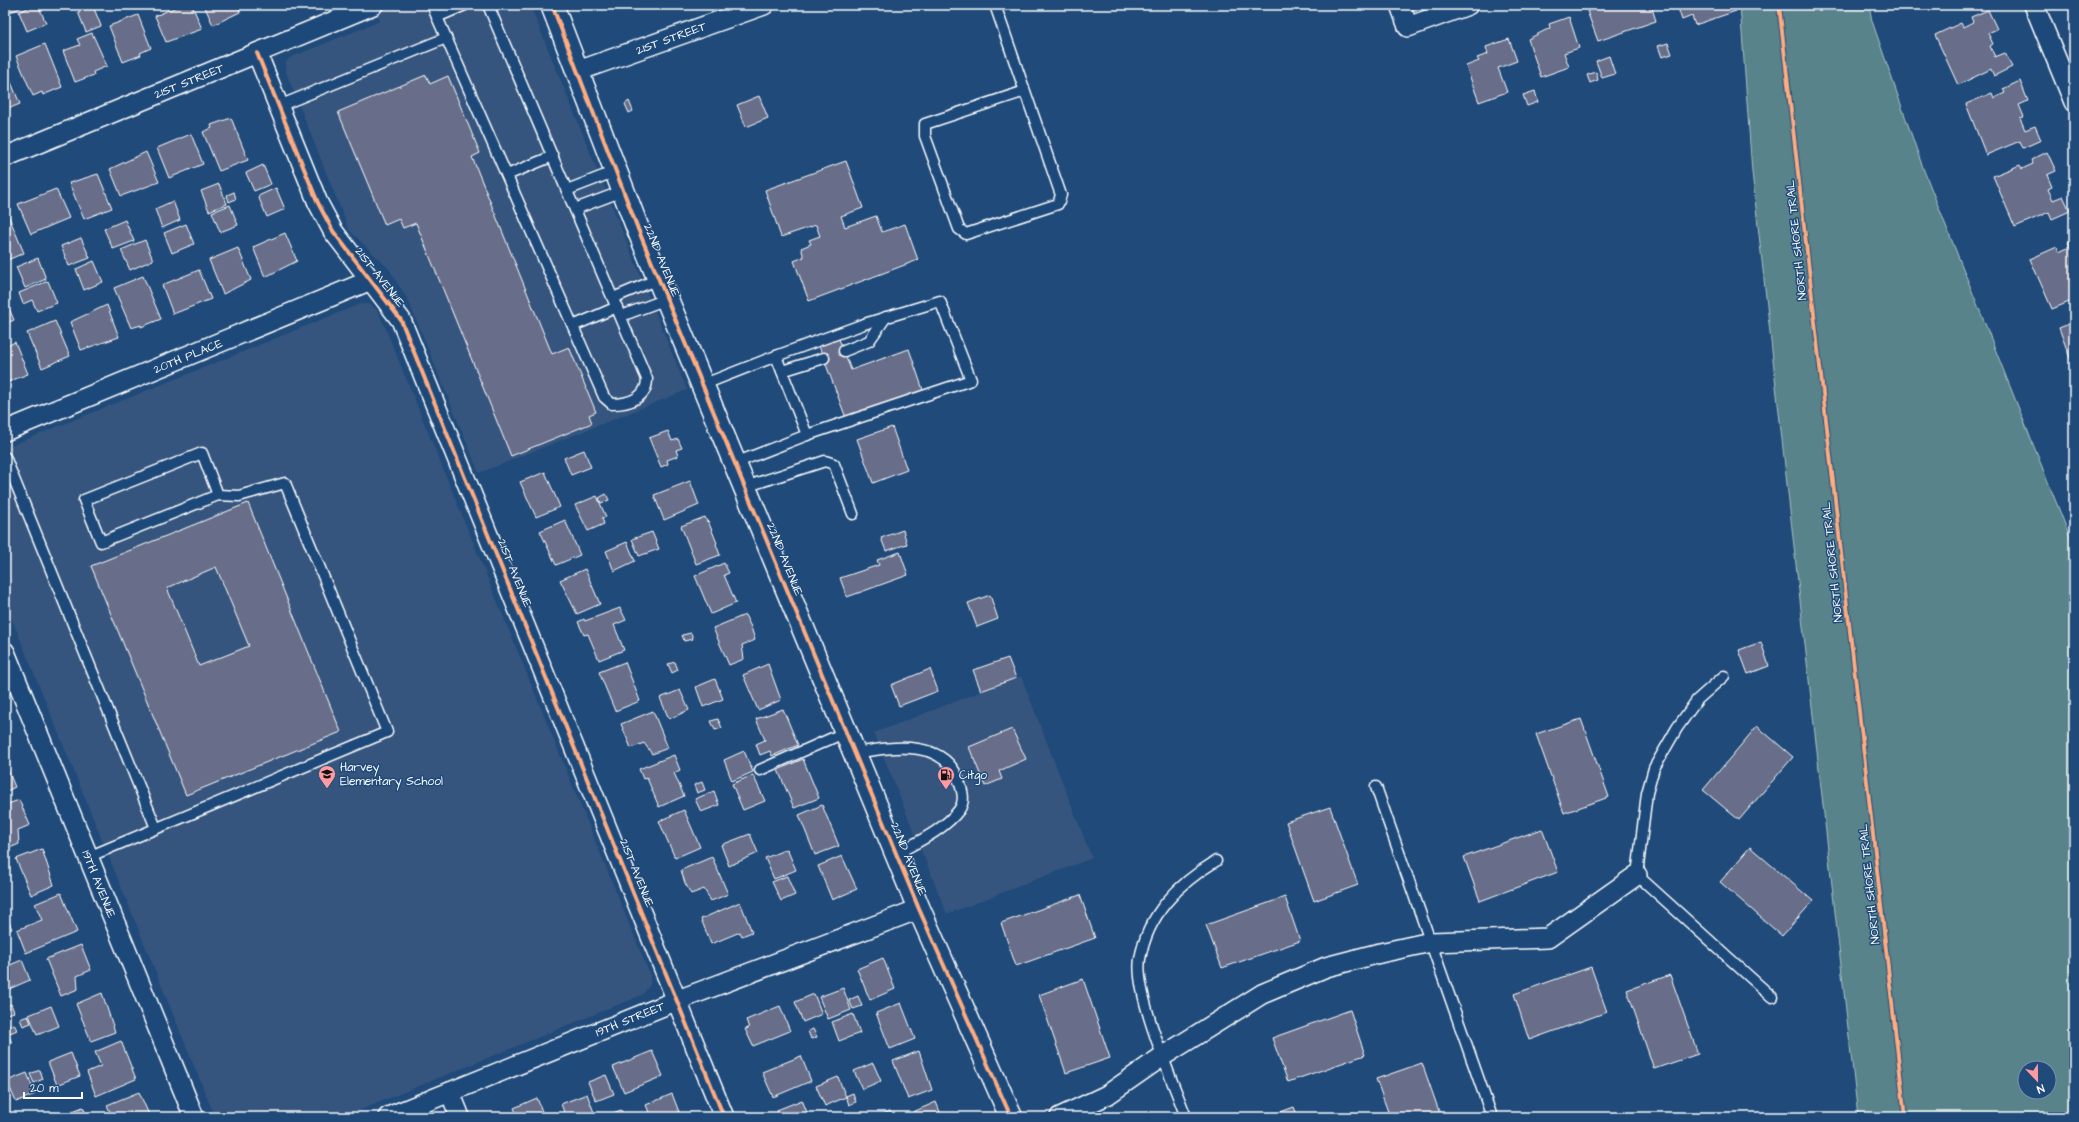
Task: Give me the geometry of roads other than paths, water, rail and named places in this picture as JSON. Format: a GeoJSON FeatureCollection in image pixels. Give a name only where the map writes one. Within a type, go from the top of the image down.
{"type":"FeatureCollection","features":[{"type":"Feature","properties":{"kind":"street","name":"22ND AVENUE"},"geometry":{"type":"LineString","coordinates":[[552,5],[658,279],[919,909],[1011,1117]]}},
{"type":"Feature","properties":{"kind":"street","name":"21ST STREET"},"geometry":{"type":"LineString","coordinates":[[578,71],[764,5]]}},
{"type":"Feature","properties":{"kind":"street"},"geometry":{"type":"LineString","coordinates":[[1400,5],[1408,27],[1468,5]]}},
{"type":"Feature","properties":{"kind":"street"},"geometry":{"type":"LineString","coordinates":[[2034,5],[2074,102]]}},
{"type":"Feature","properties":{"kind":"street","name":"21ST STREET"},"geometry":{"type":"LineString","coordinates":[[5,156],[368,6]]}},
{"type":"Feature","properties":{"kind":"street","name":"21ST AVENUE"},"geometry":{"type":"LineString","coordinates":[[257,53],[318,203],[344,248],[371,280],[401,320],[678,1000],[724,1117]]}},
{"type":"Feature","properties":{"kind":"street","name":"20TH PLACE"},"geometry":{"type":"LineString","coordinates":[[5,431],[371,280]]}},
{"type":"Feature","properties":{"kind":"street","name":"19TH AVENUE"},"geometry":{"type":"LineString","coordinates":[[5,652],[194,1117]]}},
{"type":"Feature","properties":{"kind":"street"},"geometry":{"type":"LineString","coordinates":[[1060,1117],[1107,1095],[1163,1056],[1262,994],[1326,967],[1431,942],[1548,938],[1637,875]]}},
{"type":"Feature","properties":{"kind":"street","name":"19TH STREET"},"geometry":{"type":"LineString","coordinates":[[388,1117],[678,1000],[919,909]]}},
{"type":"Feature","properties":{"kind":"street"},"geometry":{"type":"LineString","coordinates":[[450,1092],[460,1117]]}},
{"type":"Feature","properties":{"kind":"lane"},"geometry":{"type":"LineString","coordinates":[[432,5],[604,397],[612,404],[625,404],[640,396],[647,386],[647,379],[488,5]]}},
{"type":"Feature","properties":{"kind":"lane"},"geometry":{"type":"LineString","coordinates":[[437,17],[465,5]]}},
{"type":"Feature","properties":{"kind":"lane"},"geometry":{"type":"LineString","coordinates":[[995,5],[1025,91],[1061,195],[1058,204],[966,234],[959,229],[925,136],[925,124],[1025,91]]}},
{"type":"Feature","properties":{"kind":"lane"},"geometry":{"type":"LineString","coordinates":[[278,106],[446,38]]}},
{"type":"Feature","properties":{"kind":"lane"},"geometry":{"type":"LineString","coordinates":[[506,175],[553,156]]}},
{"type":"Feature","properties":{"kind":"lane"},"geometry":{"type":"LineString","coordinates":[[567,190],[616,171]]}},
{"type":"Feature","properties":{"kind":"lane"},"geometry":{"type":"LineString","coordinates":[[575,209],[623,191]]}},
{"type":"Feature","properties":{"kind":"lane"},"geometry":{"type":"LineString","coordinates":[[573,326],[617,307],[658,279]]}},
{"type":"Feature","properties":{"kind":"lane"},"geometry":{"type":"LineString","coordinates":[[617,307],[667,299]]}},
{"type":"Feature","properties":{"kind":"lane"},"geometry":{"type":"LineString","coordinates":[[702,385],[776,356],[886,317],[940,301],[971,380],[807,435],[735,463]]}},
{"type":"Feature","properties":{"kind":"lane"},"geometry":{"type":"LineString","coordinates":[[844,351],[869,341],[886,317]]}},
{"type":"Feature","properties":{"kind":"lane"},"geometry":{"type":"LineString","coordinates":[[776,356],[807,435]]}},
{"type":"Feature","properties":{"kind":"lane"},"geometry":{"type":"LineString","coordinates":[[782,371],[824,358]]}},
{"type":"Feature","properties":{"kind":"lane"},"geometry":{"type":"LineString","coordinates":[[88,857],[387,732],[285,483],[239,496],[218,495],[101,542],[84,500],[202,454],[218,495]]}},
{"type":"Feature","properties":{"kind":"lane"},"geometry":{"type":"LineString","coordinates":[[5,457],[156,828]]}},
{"type":"Feature","properties":{"kind":"lane"},"geometry":{"type":"LineString","coordinates":[[745,487],[825,461],[834,464],[853,514]]}},
{"type":"Feature","properties":{"kind":"lane"},"geometry":{"type":"LineString","coordinates":[[1724,676],[1697,700],[1677,728],[1654,768],[1647,793],[1637,875],[1772,997]]}},
{"type":"Feature","properties":{"kind":"lane"},"geometry":{"type":"LineString","coordinates":[[760,770],[846,732]]}},
{"type":"Feature","properties":{"kind":"lane"},"geometry":{"type":"LineString","coordinates":[[855,753],[889,747],[917,748],[936,754],[955,771],[964,799],[960,810],[927,837],[896,854]]}},
{"type":"Feature","properties":{"kind":"lane"},"geometry":{"type":"LineString","coordinates":[[1376,787],[1492,1117]]}},
{"type":"Feature","properties":{"kind":"lane"},"geometry":{"type":"LineString","coordinates":[[1186,1117],[1163,1056],[1142,993],[1140,960],[1150,928],[1169,899],[1192,876],[1216,861]]}},
{"type":"Feature","properties":{"kind":"place","name":"Harvey Elementary School"},"geometry":{"type":"Point","coordinates":[327,789]}},
{"type":"Feature","properties":{"kind":"place","name":"Citgo"},"geometry":{"type":"Point","coordinates":[946,790]}}]}
